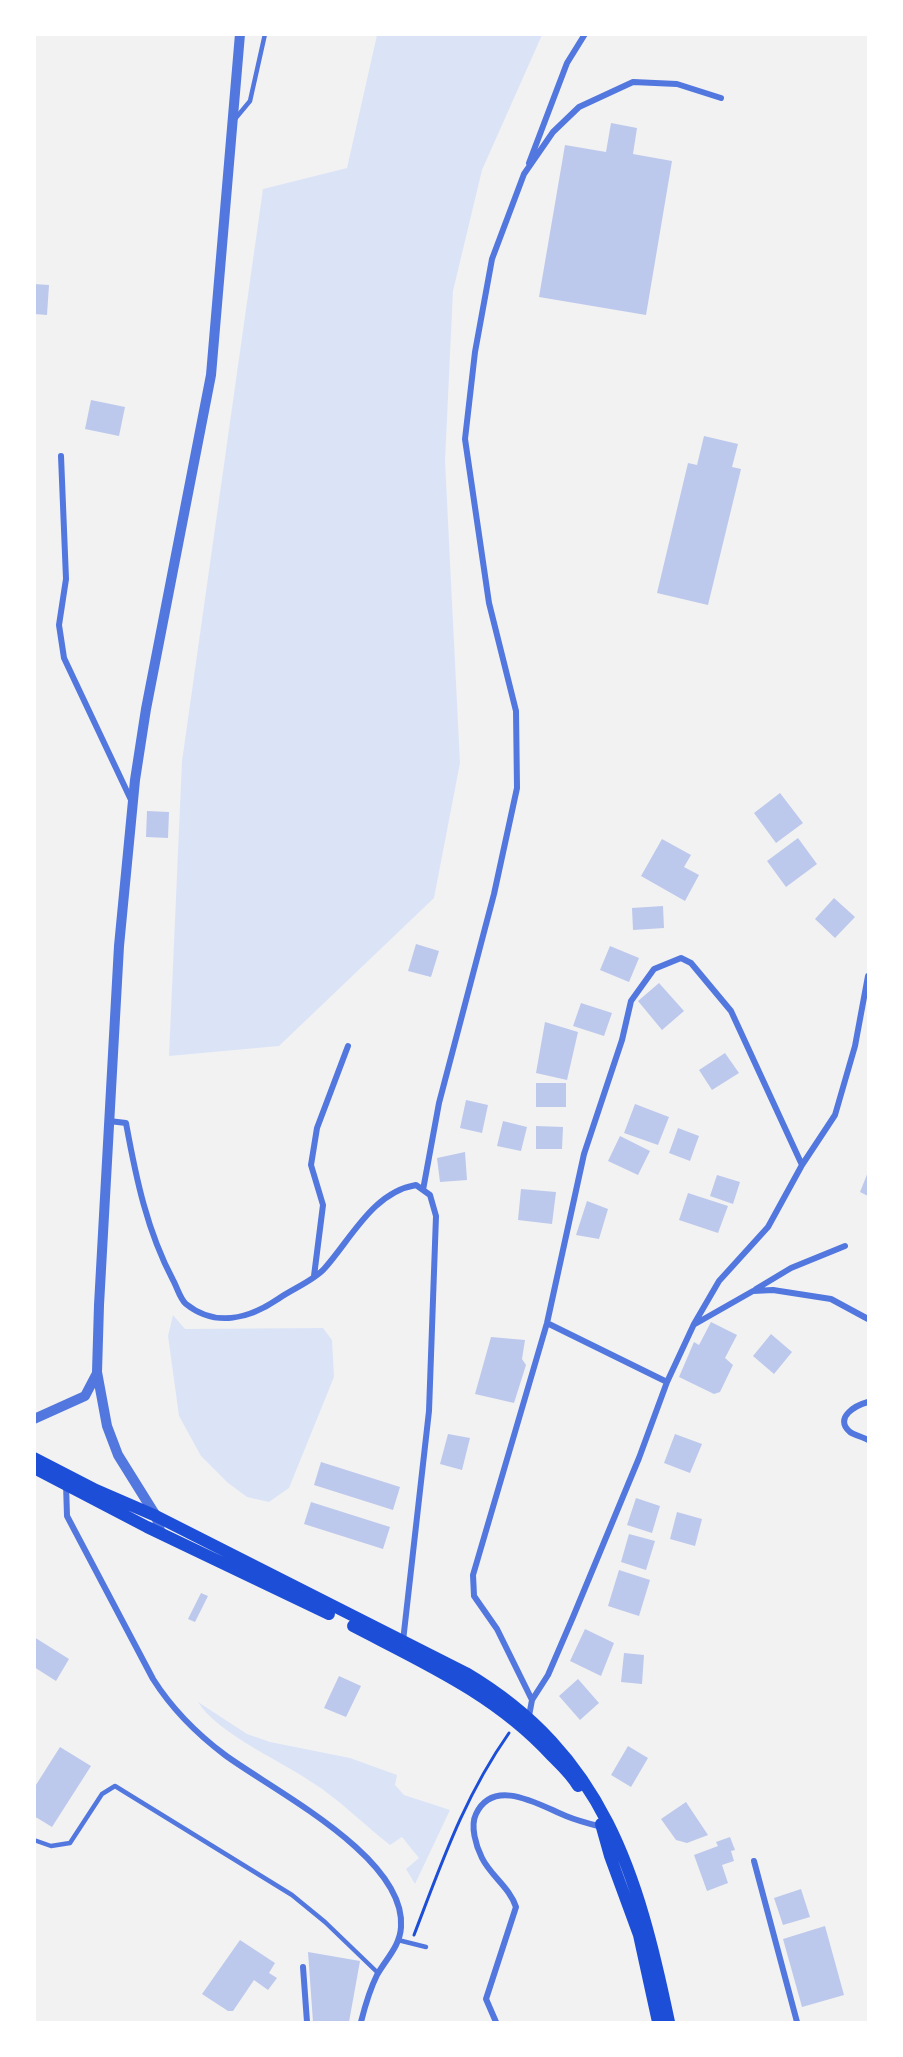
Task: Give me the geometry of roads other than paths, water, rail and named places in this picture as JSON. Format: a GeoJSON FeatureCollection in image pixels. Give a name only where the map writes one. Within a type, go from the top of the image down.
{"type":"FeatureCollection","features":[{"type":"Feature","properties":{"kind":"main road"},"geometry":{"type":"LineString","coordinates":[[34,1458],[96,1490],[156,1516],[466,1672],[494,1689],[529,1716],[571,1761],[610,1828],[648,1927],[669,2022]]}},
{"type":"Feature","properties":{"kind":"main road"},"geometry":{"type":"LineString","coordinates":[[34,1468],[161,1534],[332,1615],[470,1688],[534,1736],[573,1778],[603,1827],[610,1856],[639,1935],[658,2022]]}},
{"type":"Feature","properties":{"kind":"street"},"geometry":{"type":"LineString","coordinates":[[161,1534],[156,1516],[114,1446],[107,1426],[97,1372],[109,1121],[119,946],[133,805],[146,709],[213,367],[240,34]]}},
{"type":"Feature","properties":{"kind":"street"},"geometry":{"type":"LineString","coordinates":[[423,1190],[439,1103],[494,894],[517,788],[516,711],[489,603],[465,439],[475,352],[492,259],[567,63],[585,34]]}},
{"type":"Feature","properties":{"kind":"street"},"geometry":{"type":"LineString","coordinates":[[524,174],[553,132],[579,107],[633,81],[677,84],[722,98]]}},
{"type":"Feature","properties":{"kind":"street"},"geometry":{"type":"LineString","coordinates":[[61,456],[66,579],[59,625],[64,658],[133,805]]}},
{"type":"Feature","properties":{"kind":"street"},"geometry":{"type":"LineString","coordinates":[[532,1700],[496,1629],[474,1596],[473,1575],[547,1323],[584,1154],[622,1040],[632,1001],[654,969],[681,958],[692,963],[731,1011],[802,1165]]}},
{"type":"Feature","properties":{"kind":"street"},"geometry":{"type":"LineString","coordinates":[[529,1716],[532,1700],[548,1675],[578,1607],[639,1458],[667,1382],[694,1324],[719,1281],[768,1227],[802,1165],[835,1115],[855,1046],[868,976]]}},
{"type":"Feature","properties":{"kind":"street"},"geometry":{"type":"LineString","coordinates":[[314,1276],[323,1205],[311,1165],[317,1128],[348,1046]]}},
{"type":"Feature","properties":{"kind":"street"},"geometry":{"type":"LineString","coordinates":[[109,1121],[126,1123],[145,1213],[166,1267],[185,1303],[212,1318],[236,1318],[261,1310],[322,1271],[370,1211],[394,1192],[416,1185],[430,1195],[436,1216],[429,1411],[403,1641]]}},
{"type":"Feature","properties":{"kind":"street"},"geometry":{"type":"LineString","coordinates":[[694,1324],[791,1268],[845,1246]]}},
{"type":"Feature","properties":{"kind":"street"},"geometry":{"type":"LineString","coordinates":[[753,1291],[773,1290],[831,1299],[868,1319]]}},
{"type":"Feature","properties":{"kind":"street"},"geometry":{"type":"LineString","coordinates":[[547,1323],[667,1382]]}},
{"type":"Feature","properties":{"kind":"street"},"geometry":{"type":"LineString","coordinates":[[34,1419],[85,1396],[97,1372]]}},
{"type":"Feature","properties":{"kind":"street"},"geometry":{"type":"LineString","coordinates":[[868,1402],[851,1406],[846,1415],[845,1425],[850,1432],[868,1440]]}},
{"type":"Feature","properties":{"kind":"street"},"geometry":{"type":"LineString","coordinates":[[66,1483],[67,1516],[165,1698],[179,1715],[224,1754],[324,1821],[372,1862],[387,1880],[397,1901],[402,1921],[398,1940],[368,1995],[361,2022]]}},
{"type":"Feature","properties":{"kind":"street"},"geometry":{"type":"LineString","coordinates":[[495,2022],[486,1999],[516,1907],[513,1897],[483,1859],[474,1827],[479,1809],[488,1800],[501,1796],[517,1796],[569,1817],[603,1827]]}},
{"type":"Feature","properties":{"kind":"street"},"geometry":{"type":"LineString","coordinates":[[754,1861],[797,2022]]}},
{"type":"Feature","properties":{"kind":"street"},"geometry":{"type":"LineString","coordinates":[[303,1967],[308,2022]]}},
{"type":"Feature","properties":{"kind":"lane"},"geometry":{"type":"LineString","coordinates":[[232,124],[250,101],[265,34]]}},
{"type":"Feature","properties":{"kind":"lane"},"geometry":{"type":"LineString","coordinates":[[34,1840],[51,1846],[70,1843],[102,1794],[115,1786],[292,1895],[325,1922],[378,1973]]}},
{"type":"Feature","properties":{"kind":"lane"},"geometry":{"type":"LineString","coordinates":[[398,1940],[426,1947]]}}]}
